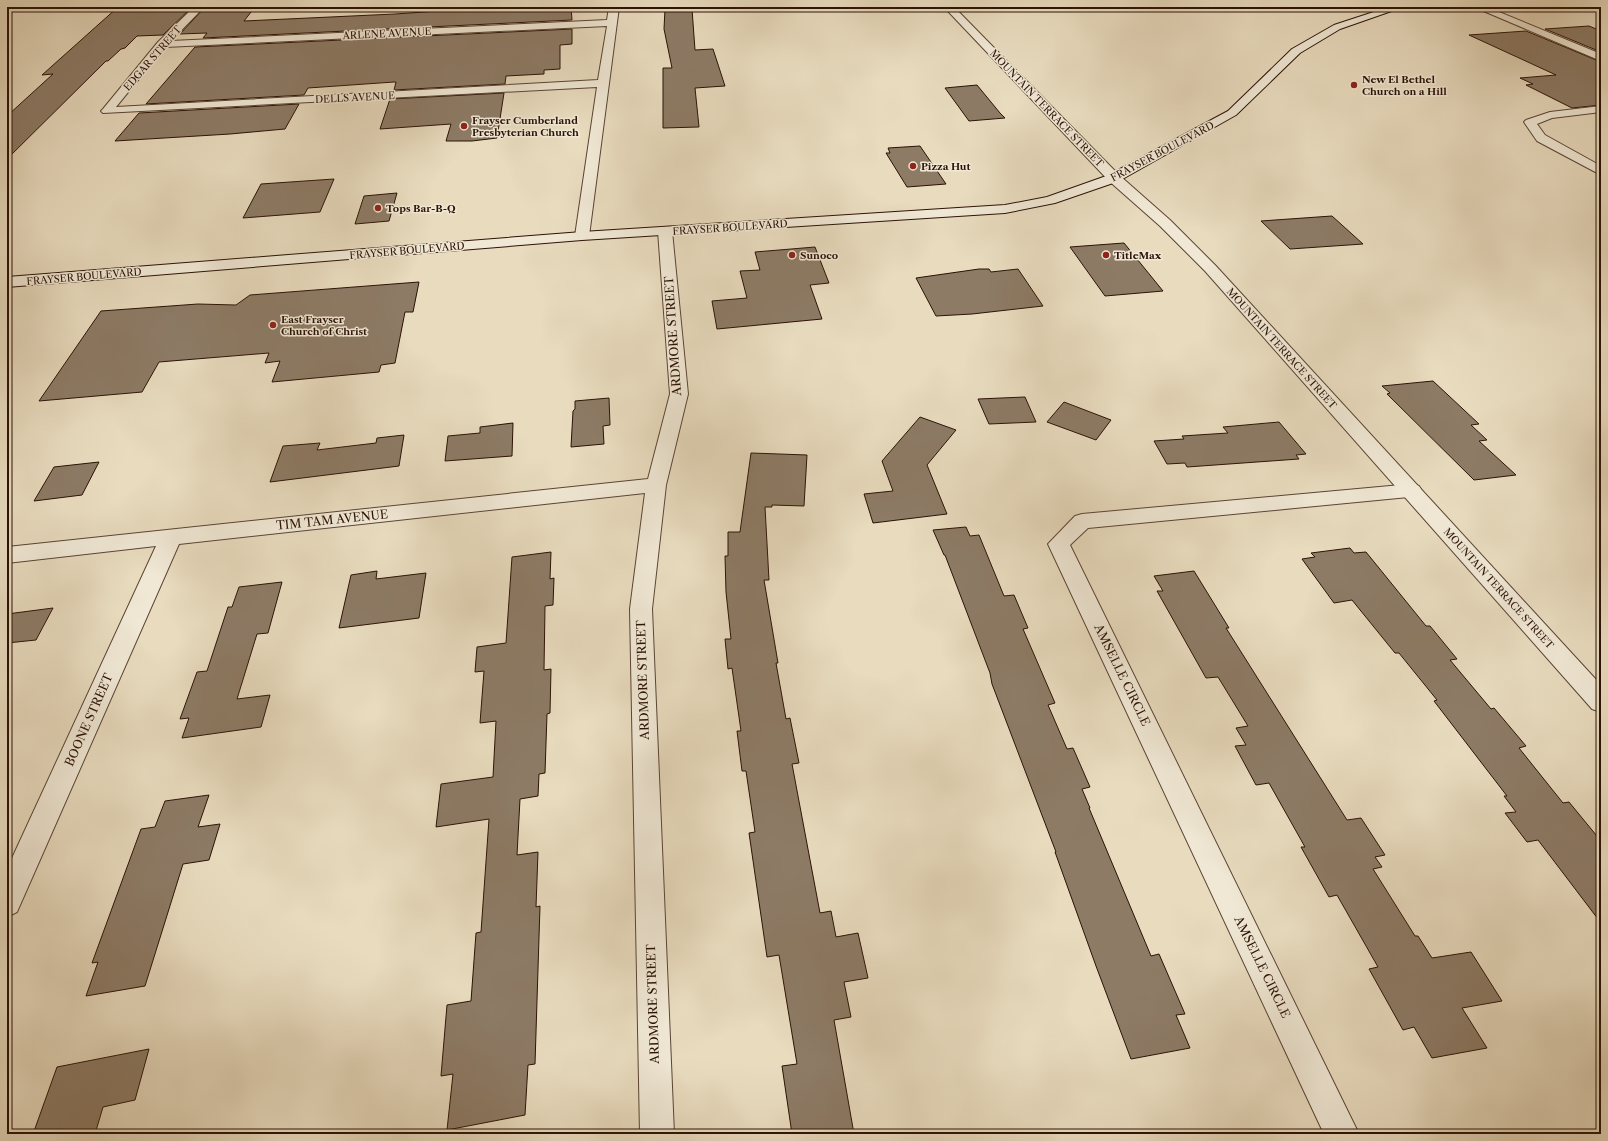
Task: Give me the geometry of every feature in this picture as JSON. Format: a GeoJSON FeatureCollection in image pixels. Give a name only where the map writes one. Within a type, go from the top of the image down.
{"type":"FeatureCollection","features":[{"type":"Feature","properties":{"kind":"street","name":"EDGAR STREET"},"geometry":{"type":"LineString","coordinates":[[107,110],[162,44],[199,7]]}},
{"type":"Feature","properties":{"kind":"street"},"geometry":{"type":"LineString","coordinates":[[582,236],[614,7]]}},
{"type":"Feature","properties":{"kind":"street","name":"MOUNTAIN TERRACE STREET"},"geometry":{"type":"LineString","coordinates":[[949,7],[1114,178],[1165,223],[1210,268],[1601,702]]}},
{"type":"Feature","properties":{"kind":"street","name":"FRAYSER BOULEVARD"},"geometry":{"type":"LineString","coordinates":[[7,282],[582,236],[1005,209],[1050,200],[1114,178],[1232,113],[1296,51],[1337,27],[1398,7]]}},
{"type":"Feature","properties":{"kind":"street"},"geometry":{"type":"LineString","coordinates":[[1479,7],[1601,58]]}},
{"type":"Feature","properties":{"kind":"street","name":"ARLENE AVENUE"},"geometry":{"type":"LineString","coordinates":[[162,44],[611,23]]}},
{"type":"Feature","properties":{"kind":"street","name":"DELLS AVENUE"},"geometry":{"type":"LineString","coordinates":[[107,110],[604,83]]}},
{"type":"Feature","properties":{"kind":"street"},"geometry":{"type":"LineString","coordinates":[[1601,109],[1550,115],[1530,122],[1541,138],[1601,171]]}},
{"type":"Feature","properties":{"kind":"street","name":"ARDMORE STREET"},"geometry":{"type":"LineString","coordinates":[[657,1134],[641,609],[656,486],[679,394],[665,231]]}},
{"type":"Feature","properties":{"kind":"street","name":"TIM TAM AVENUE"},"geometry":{"type":"LineString","coordinates":[[7,555],[656,486]]}},
{"type":"Feature","properties":{"kind":"street","name":"AMSELLE CIRCLE"},"geometry":{"type":"LineString","coordinates":[[1342,1134],[1059,544],[1082,522],[1412,491]]}},
{"type":"Feature","properties":{"kind":"street","name":"BOONE STREET"},"geometry":{"type":"LineString","coordinates":[[7,902],[171,538]]}},
{"type":"Feature","properties":{"kind":"building"},"geometry":{"type":"Polygon","coordinates":[[[118,7],[192,7],[163,35],[137,36],[125,48],[121,49],[108,61],[106,61],[7,159],[7,116],[53,74],[42,75],[118,7]]]}},
{"type":"Feature","properties":{"kind":"building"},"geometry":{"type":"Polygon","coordinates":[[[205,7],[255,7],[244,21],[395,14],[497,7],[571,7],[572,20],[203,38],[207,33],[180,34],[205,7]]]}},
{"type":"Feature","properties":{"kind":"building"},"geometry":{"type":"Polygon","coordinates":[[[665,9],[692,9],[695,50],[713,49],[725,86],[695,88],[699,127],[663,128],[663,68],[672,68],[664,29],[665,9]]]}},
{"type":"Feature","properties":{"kind":"building"},"geometry":{"type":"Polygon","coordinates":[[[1589,26],[1601,31],[1601,52],[1545,29],[1589,26]]]}},
{"type":"Feature","properties":{"kind":"building"},"geometry":{"type":"Polygon","coordinates":[[[572,29],[572,44],[560,45],[560,69],[544,70],[544,74],[506,76],[505,84],[394,90],[396,82],[394,82],[308,88],[304,95],[146,104],[195,47],[572,29]]]}},
{"type":"Feature","properties":{"kind":"building"},"geometry":{"type":"Polygon","coordinates":[[[1526,31],[1601,62],[1601,105],[1572,108],[1526,85],[1533,84],[1520,78],[1556,75],[1469,35],[1526,31]]]}},
{"type":"Feature","properties":{"kind":"building"},"geometry":{"type":"Polygon","coordinates":[[[977,85],[1005,118],[969,121],[945,88],[977,85]]]}},
{"type":"Feature","properties":{"kind":"building"},"geometry":{"type":"Polygon","coordinates":[[[504,93],[497,138],[472,141],[446,141],[451,124],[380,129],[390,99],[504,93]]]}},
{"type":"Feature","properties":{"kind":"building"},"geometry":{"type":"Polygon","coordinates":[[[299,104],[285,129],[115,141],[139,113],[299,104]]]}},
{"type":"Feature","properties":{"kind":"building"},"geometry":{"type":"Polygon","coordinates":[[[920,146],[946,184],[907,187],[886,153],[890,153],[888,148],[920,146]]]}},
{"type":"Feature","properties":{"kind":"building"},"geometry":{"type":"Polygon","coordinates":[[[334,179],[320,212],[243,218],[261,184],[334,179]]]}},
{"type":"Feature","properties":{"kind":"building"},"geometry":{"type":"Polygon","coordinates":[[[397,193],[389,221],[355,224],[364,196],[397,193]]]}},
{"type":"Feature","properties":{"kind":"building"},"geometry":{"type":"Polygon","coordinates":[[[1332,216],[1363,244],[1290,249],[1261,221],[1332,216]]]}},
{"type":"Feature","properties":{"kind":"building"},"geometry":{"type":"Polygon","coordinates":[[[1124,243],[1163,291],[1105,296],[1070,247],[1124,243]]]}},
{"type":"Feature","properties":{"kind":"building"},"geometry":{"type":"Polygon","coordinates":[[[815,247],[829,283],[810,285],[822,319],[717,329],[712,301],[747,298],[740,271],[760,270],[755,252],[815,247]]]}},
{"type":"Feature","properties":{"kind":"building"},"geometry":{"type":"Polygon","coordinates":[[[979,269],[989,269],[991,272],[1018,269],[1043,306],[972,314],[936,316],[916,278],[979,269]]]}},
{"type":"Feature","properties":{"kind":"building"},"geometry":{"type":"Polygon","coordinates":[[[419,282],[413,312],[405,312],[395,363],[381,365],[379,372],[272,382],[280,361],[265,363],[269,353],[159,362],[142,392],[39,401],[101,311],[198,304],[236,305],[250,295],[419,282]]]}},
{"type":"Feature","properties":{"kind":"building"},"geometry":{"type":"Polygon","coordinates":[[[1433,381],[1479,424],[1471,425],[1487,440],[1479,441],[1516,475],[1474,480],[1387,394],[1390,393],[1382,386],[1433,381]]]}},
{"type":"Feature","properties":{"kind":"building"},"geometry":{"type":"Polygon","coordinates":[[[1025,397],[1036,422],[989,424],[978,399],[1025,397]]]}},
{"type":"Feature","properties":{"kind":"building"},"geometry":{"type":"Polygon","coordinates":[[[609,398],[610,425],[603,426],[604,444],[571,447],[575,401],[609,398]]]}},
{"type":"Feature","properties":{"kind":"building"},"geometry":{"type":"Polygon","coordinates":[[[1064,402],[1111,420],[1096,440],[1047,422],[1064,402]]]}},
{"type":"Feature","properties":{"kind":"building"},"geometry":{"type":"Polygon","coordinates":[[[920,417],[956,430],[927,465],[947,514],[873,523],[864,494],[893,491],[882,461],[920,417]]]}},
{"type":"Feature","properties":{"kind":"building"},"geometry":{"type":"Polygon","coordinates":[[[1279,422],[1306,454],[1296,455],[1299,459],[1187,467],[1185,463],[1167,464],[1154,441],[1184,439],[1182,436],[1228,433],[1223,427],[1279,422]]]}},
{"type":"Feature","properties":{"kind":"building"},"geometry":{"type":"Polygon","coordinates":[[[513,423],[512,456],[445,461],[448,436],[480,433],[480,427],[513,423]]]}},
{"type":"Feature","properties":{"kind":"building"},"geometry":{"type":"Polygon","coordinates":[[[404,435],[399,466],[270,482],[283,446],[320,443],[317,450],[376,443],[377,438],[404,435]]]}},
{"type":"Feature","properties":{"kind":"building"},"geometry":{"type":"Polygon","coordinates":[[[751,453],[807,455],[804,506],[772,505],[772,507],[765,507],[769,580],[764,580],[786,719],[790,718],[799,763],[792,764],[820,913],[831,911],[836,937],[858,933],[868,978],[844,982],[851,1017],[834,1020],[854,1134],[792,1134],[782,1066],[797,1064],[779,955],[767,957],[749,833],[755,832],[746,771],[742,771],[737,731],[741,731],[732,668],[728,669],[725,639],[731,639],[726,592],[725,556],[728,556],[728,532],[740,532],[751,453]]]}},
{"type":"Feature","properties":{"kind":"building"},"geometry":{"type":"Polygon","coordinates":[[[99,462],[82,495],[34,501],[54,467],[99,462]]]}},
{"type":"Feature","properties":{"kind":"building"},"geometry":{"type":"Polygon","coordinates":[[[966,527],[970,536],[979,535],[1004,596],[1014,595],[1028,628],[1023,629],[1055,703],[1048,705],[1067,749],[1073,748],[1090,787],[1082,789],[1151,956],[1159,954],[1185,1014],[1176,1015],[1190,1048],[1131,1059],[1096,966],[1056,852],[992,684],[990,673],[945,555],[933,530],[966,527]]]}},
{"type":"Feature","properties":{"kind":"building"},"geometry":{"type":"Polygon","coordinates":[[[1350,548],[1354,553],[1366,552],[1426,626],[1430,626],[1457,659],[1450,660],[1491,709],[1494,708],[1526,746],[1519,748],[1563,803],[1569,802],[1601,841],[1601,923],[1538,840],[1527,842],[1505,813],[1516,812],[1504,796],[1507,796],[1434,701],[1437,700],[1399,653],[1395,653],[1352,600],[1334,603],[1302,559],[1315,557],[1311,553],[1350,548]]]}},
{"type":"Feature","properties":{"kind":"building"},"geometry":{"type":"Polygon","coordinates":[[[551,552],[550,579],[554,578],[553,605],[545,606],[544,670],[551,669],[550,713],[547,714],[545,773],[539,774],[538,796],[520,799],[517,855],[538,852],[536,907],[540,906],[535,1064],[528,1065],[525,1115],[447,1130],[453,1074],[441,1076],[447,1005],[471,1001],[476,933],[481,932],[489,819],[436,827],[441,784],[493,777],[496,721],[480,723],[484,671],[475,672],[477,647],[506,643],[512,557],[551,552]]]}},
{"type":"Feature","properties":{"kind":"building"},"geometry":{"type":"Polygon","coordinates":[[[377,571],[376,579],[426,573],[419,618],[339,628],[351,575],[377,571]]]}},
{"type":"Feature","properties":{"kind":"building"},"geometry":{"type":"Polygon","coordinates":[[[1194,571],[1229,628],[1226,628],[1347,820],[1361,818],[1385,855],[1375,857],[1382,867],[1373,869],[1415,936],[1418,936],[1432,958],[1471,952],[1502,1001],[1462,1008],[1487,1048],[1432,1058],[1414,1027],[1403,1030],[1369,969],[1378,967],[1337,895],[1329,897],[1301,847],[1305,847],[1269,783],[1256,785],[1235,746],[1246,745],[1236,728],[1248,726],[1218,677],[1206,678],[1157,591],[1163,591],[1154,576],[1194,571]]]}},
{"type":"Feature","properties":{"kind":"building"},"geometry":{"type":"Polygon","coordinates":[[[282,582],[268,633],[257,634],[237,699],[270,695],[261,727],[182,738],[189,718],[180,719],[197,672],[207,671],[228,607],[232,607],[239,587],[282,582]]]}},
{"type":"Feature","properties":{"kind":"building"},"geometry":{"type":"Polygon","coordinates":[[[53,608],[36,640],[7,643],[7,614],[53,608]]]}},
{"type":"Feature","properties":{"kind":"building"},"geometry":{"type":"Polygon","coordinates":[[[209,795],[198,827],[220,824],[209,860],[183,864],[145,986],[86,996],[98,962],[92,963],[141,829],[155,827],[165,801],[209,795]]]}},
{"type":"Feature","properties":{"kind":"building"},"geometry":{"type":"Polygon","coordinates":[[[149,1049],[135,1100],[103,1107],[95,1134],[33,1134],[57,1067],[149,1049]]]}},
{"type":"Feature","properties":{"kind":"place","name":"New El Bethel Church on a Hill"},"geometry":{"type":"Point","coordinates":[1354,85]}},
{"type":"Feature","properties":{"kind":"place","name":"Frayser Cumberland Presbyterian Church"},"geometry":{"type":"Point","coordinates":[464,126]}},
{"type":"Feature","properties":{"kind":"place","name":"Pizza Hut"},"geometry":{"type":"Point","coordinates":[913,166]}},
{"type":"Feature","properties":{"kind":"place","name":"Tops Bar-B-Q"},"geometry":{"type":"Point","coordinates":[378,208]}},
{"type":"Feature","properties":{"kind":"place","name":"Sunoco"},"geometry":{"type":"Point","coordinates":[792,255]}},
{"type":"Feature","properties":{"kind":"place","name":"TitleMax"},"geometry":{"type":"Point","coordinates":[1106,255]}},
{"type":"Feature","properties":{"kind":"place","name":"East Frayser Church of Christ"},"geometry":{"type":"Point","coordinates":[273,325]}}]}
